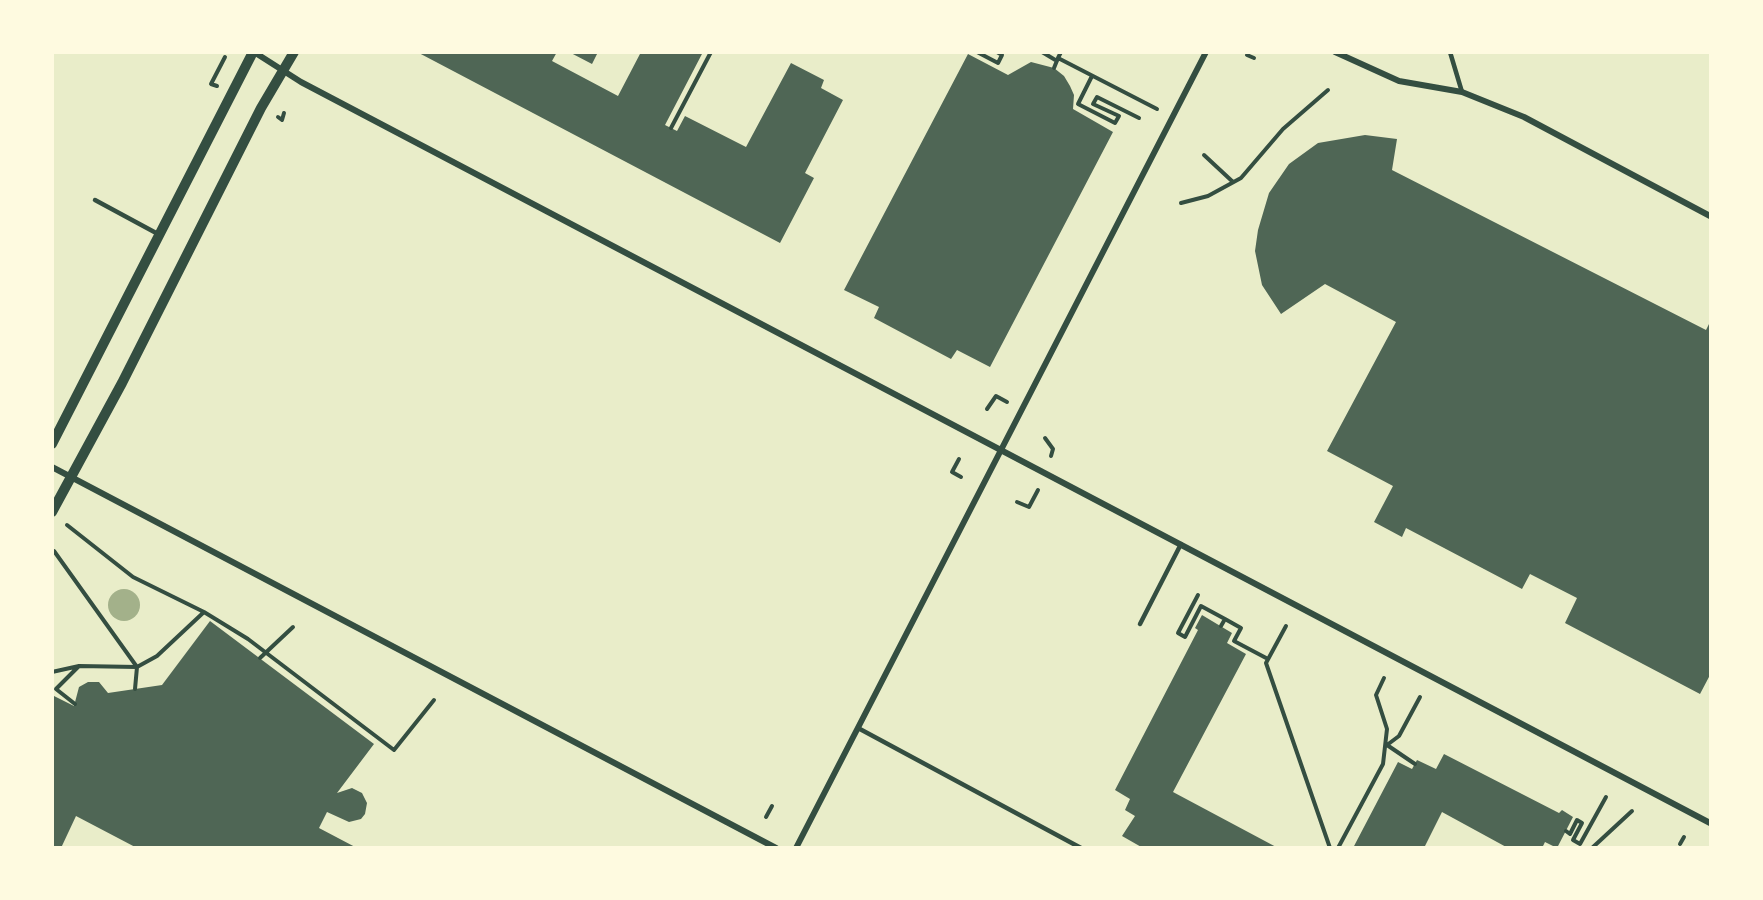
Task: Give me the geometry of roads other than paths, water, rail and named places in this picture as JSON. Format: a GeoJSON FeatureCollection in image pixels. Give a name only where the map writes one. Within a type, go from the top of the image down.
{"type":"FeatureCollection","features":[{"type":"Feature","properties":{"kind":"street"},"geometry":{"type":"LineString","coordinates":[[52,444],[158,234],[254,52],[283,72],[1710,823]]}},
{"type":"Feature","properties":{"kind":"street"},"geometry":{"type":"LineString","coordinates":[[52,512],[127,373],[261,108],[294,52]]}},
{"type":"Feature","properties":{"kind":"street"},"geometry":{"type":"LineString","coordinates":[[796,848],[1206,52]]}},
{"type":"Feature","properties":{"kind":"street"},"geometry":{"type":"LineString","coordinates":[[1335,52],[1399,81],[1462,92],[1524,117],[1710,216]]}},
{"type":"Feature","properties":{"kind":"street"},"geometry":{"type":"LineString","coordinates":[[52,467],[776,848]]}},
{"type":"Feature","properties":{"kind":"lane"},"geometry":{"type":"LineString","coordinates":[[1450,52],[1462,92]]}},
{"type":"Feature","properties":{"kind":"lane"},"geometry":{"type":"LineString","coordinates":[[94,200],[158,234]]}},
{"type":"Feature","properties":{"kind":"lane"},"geometry":{"type":"LineString","coordinates":[[1140,624],[1180,544]]}},
{"type":"Feature","properties":{"kind":"lane"},"geometry":{"type":"LineString","coordinates":[[858,728],[1082,848]]}}]}
